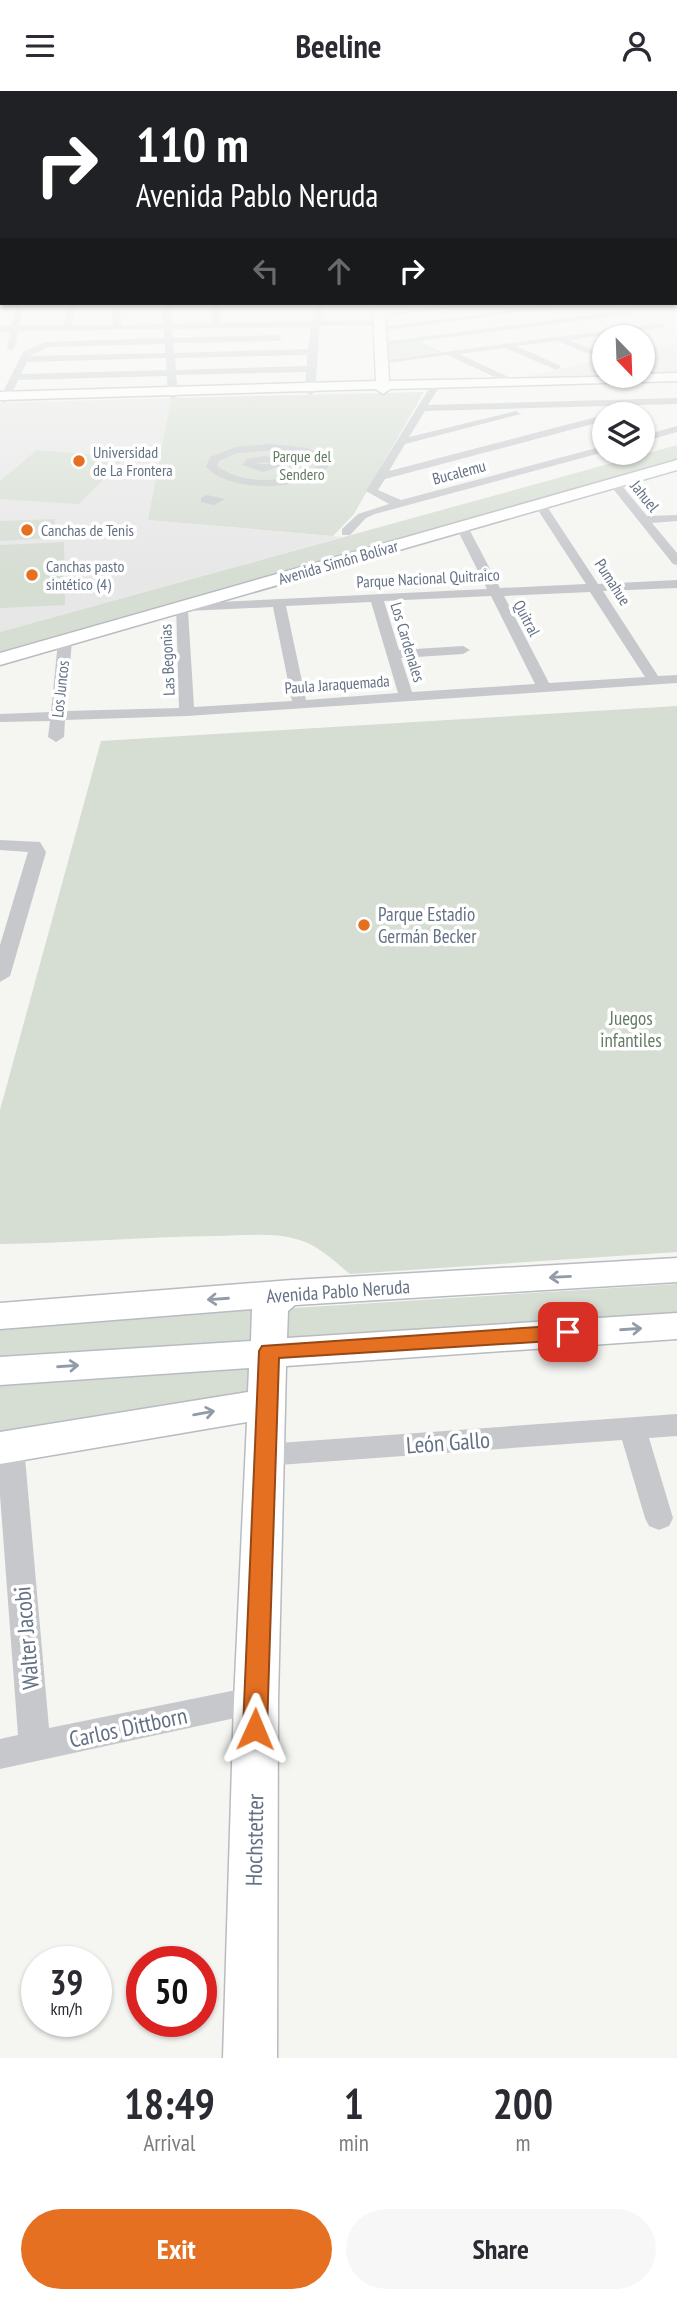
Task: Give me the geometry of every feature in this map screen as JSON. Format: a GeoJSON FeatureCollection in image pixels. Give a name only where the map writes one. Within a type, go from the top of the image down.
{"type":"FeatureCollection","features":[{"type":"Feature","properties":{"kind":"main road"},"geometry":{"type":"LineString","coordinates":[[3,397],[182,393]]}},
{"type":"Feature","properties":{"kind":"main road","name":"Avenida Simón Bolívar"},"geometry":{"type":"LineString","coordinates":[[0,659],[677,465]]}},
{"type":"Feature","properties":{"kind":"main road","name":"Avenida Pablo Neruda"},"geometry":{"type":"LineString","coordinates":[[0,1316],[286,1294],[677,1270]]}},
{"type":"Feature","properties":{"kind":"main road","name":"Hochstetter"},"geometry":{"type":"LineString","coordinates":[[250,2058],[256,1701],[270,1306],[286,1294]]}},
{"type":"Feature","properties":{"kind":"main road"},"geometry":{"type":"LineString","coordinates":[[0,1371],[269,1351],[677,1326]]}},
{"type":"Feature","properties":{"kind":"main road"},"geometry":{"type":"LineString","coordinates":[[5,1447],[267,1404]]}},
{"type":"Feature","properties":{"kind":"street"},"geometry":{"type":"LineString","coordinates":[[400,504],[372,491],[431,393]]}},
{"type":"Feature","properties":{"kind":"street"},"geometry":{"type":"LineString","coordinates":[[635,393],[642,402],[671,401]]}},
{"type":"Feature","properties":{"kind":"street"},"geometry":{"type":"LineString","coordinates":[[421,408],[592,403]]}},
{"type":"Feature","properties":{"kind":"street"},"geometry":{"type":"LineString","coordinates":[[401,443],[552,404]]}},
{"type":"Feature","properties":{"kind":"street"},"geometry":{"type":"LineString","coordinates":[[379,477],[592,421]]}},
{"type":"Feature","properties":{"kind":"street"},"geometry":{"type":"LineString","coordinates":[[486,422],[586,454]]}},
{"type":"Feature","properties":{"kind":"street"},"geometry":{"type":"LineString","coordinates":[[655,435],[677,429]]}},
{"type":"Feature","properties":{"kind":"street"},"geometry":{"type":"LineString","coordinates":[[278,447],[308,451],[322,459],[323,467],[307,477],[288,481],[238,480],[220,475],[211,466],[220,456],[240,449],[278,447]]}},
{"type":"Feature","properties":{"kind":"street","name":"Bucalemu"},"geometry":{"type":"LineString","coordinates":[[346,532],[362,516],[592,452]]}},
{"type":"Feature","properties":{"kind":"street","name":"Jahuel"},"geometry":{"type":"LineString","coordinates":[[614,483],[677,561]]}},
{"type":"Feature","properties":{"kind":"street","name":"Pumahue"},"geometry":{"type":"LineString","coordinates":[[540,504],[654,680]]}},
{"type":"Feature","properties":{"kind":"street"},"geometry":{"type":"LineString","coordinates":[[645,520],[677,518]]}},
{"type":"Feature","properties":{"kind":"street","name":"Quitral"},"geometry":{"type":"LineString","coordinates":[[462,527],[544,687]]}},
{"type":"Feature","properties":{"kind":"street","name":"Parque Nacional Quitraico"},"geometry":{"type":"LineString","coordinates":[[181,607],[677,584]]}},
{"type":"Feature","properties":{"kind":"street","name":"Los Cardenales"},"geometry":{"type":"LineString","coordinates":[[376,598],[406,696]]}},
{"type":"Feature","properties":{"kind":"street"},"geometry":{"type":"LineString","coordinates":[[279,603],[300,704]]}},
{"type":"Feature","properties":{"kind":"street","name":"Las Begonias"},"geometry":{"type":"LineString","coordinates":[[181,607],[187,712]]}},
{"type":"Feature","properties":{"kind":"street","name":"Los Juncos"},"geometry":{"type":"LineString","coordinates":[[56,737],[65,641]]}},
{"type":"Feature","properties":{"kind":"street"},"geometry":{"type":"LineString","coordinates":[[393,654],[463,650]]}},
{"type":"Feature","properties":{"kind":"street","name":"Paula Jaraquemada"},"geometry":{"type":"LineString","coordinates":[[0,718],[187,712],[677,679]]}},
{"type":"Feature","properties":{"kind":"street"},"geometry":{"type":"LineString","coordinates":[[0,845],[34,846],[37,852],[0,976]]}},
{"type":"Feature","properties":{"kind":"street","name":"León Gallo"},"geometry":{"type":"LineString","coordinates":[[265,1455],[677,1425]]}},
{"type":"Feature","properties":{"kind":"street"},"geometry":{"type":"LineString","coordinates":[[632,1428],[659,1518]]}},
{"type":"Feature","properties":{"kind":"street","name":"Walter Jacobi"},"geometry":{"type":"LineString","coordinates":[[5,1447],[35,1747]]}},
{"type":"Feature","properties":{"kind":"street","name":"Carlos Dittborn"},"geometry":{"type":"LineString","coordinates":[[0,1754],[256,1701]]}},
{"type":"Feature","properties":{"kind":"shaded area","name":"Universidad de La Frontera"},"geometry":{"type":"Polygon","coordinates":[[[171,398],[148,520],[342,537],[0,632],[0,403],[171,398]]]}},
{"type":"Feature","properties":{"kind":"green space","name":"Parque del Sendero"},"geometry":{"type":"Polygon","coordinates":[[[424,393],[354,514],[333,536],[148,520],[171,398],[424,393]]]}},
{"type":"Feature","properties":{"kind":"green space"},"geometry":{"type":"Polygon","coordinates":[[[677,445],[677,462],[0,652],[0,632],[605,465],[655,465],[655,451],[677,445]]]}},
{"type":"Feature","properties":{"kind":"green space"},"geometry":{"type":"Polygon","coordinates":[[[37,450],[126,457],[79,504],[0,499],[0,481],[37,450]]]}},
{"type":"Feature","properties":{"kind":"green space","name":"Canchas de Tenis"},"geometry":{"type":"Polygon","coordinates":[[[55,519],[54,538],[0,541],[0,521],[55,519]]]}},
{"type":"Feature","properties":{"kind":"green space","name":"Canchas pasto sintético (4)"},"geometry":{"type":"Polygon","coordinates":[[[64,542],[65,605],[0,608],[0,545],[64,542]]]}},
{"type":"Feature","properties":{"kind":"green space","name":"Parque Estadio Germán Becker"},"geometry":{"type":"Polygon","coordinates":[[[677,706],[677,1252],[350,1274],[311,1245],[276,1236],[0,1244],[0,1110],[101,741],[677,706]]]}},
{"type":"Feature","properties":{"kind":"green space"},"geometry":{"type":"Polygon","coordinates":[[[677,1284],[677,1320],[287,1348],[276,1315],[293,1308],[677,1284]]]}},
{"type":"Feature","properties":{"kind":"green space"},"geometry":{"type":"Polygon","coordinates":[[[265,1299],[257,1400],[0,1443],[0,1321],[265,1299]]]}},
{"type":"Feature","properties":{"kind":"place","name":"Universidad de La Frontera"},"geometry":{"type":"Point","coordinates":[79,461]}},
{"type":"Feature","properties":{"kind":"place","name":"Canchas de Tenis"},"geometry":{"type":"Point","coordinates":[27,530]}},
{"type":"Feature","properties":{"kind":"place","name":"Canchas pasto sintético (4)"},"geometry":{"type":"Point","coordinates":[32,575]}},
{"type":"Feature","properties":{"kind":"place","name":"Parque Estadio Germán Becker"},"geometry":{"type":"Point","coordinates":[364,925]}},
{"type":"Feature","properties":{"kind":"route"},"geometry":{"type":"LineString","coordinates":[[255,1729],[269,1351],[568,1332]]}},
{"type":"Feature","properties":{"kind":"park label","name":"Juegos infantiles"},"geometry":{"type":"Point","coordinates":[631,1029]}}]}
